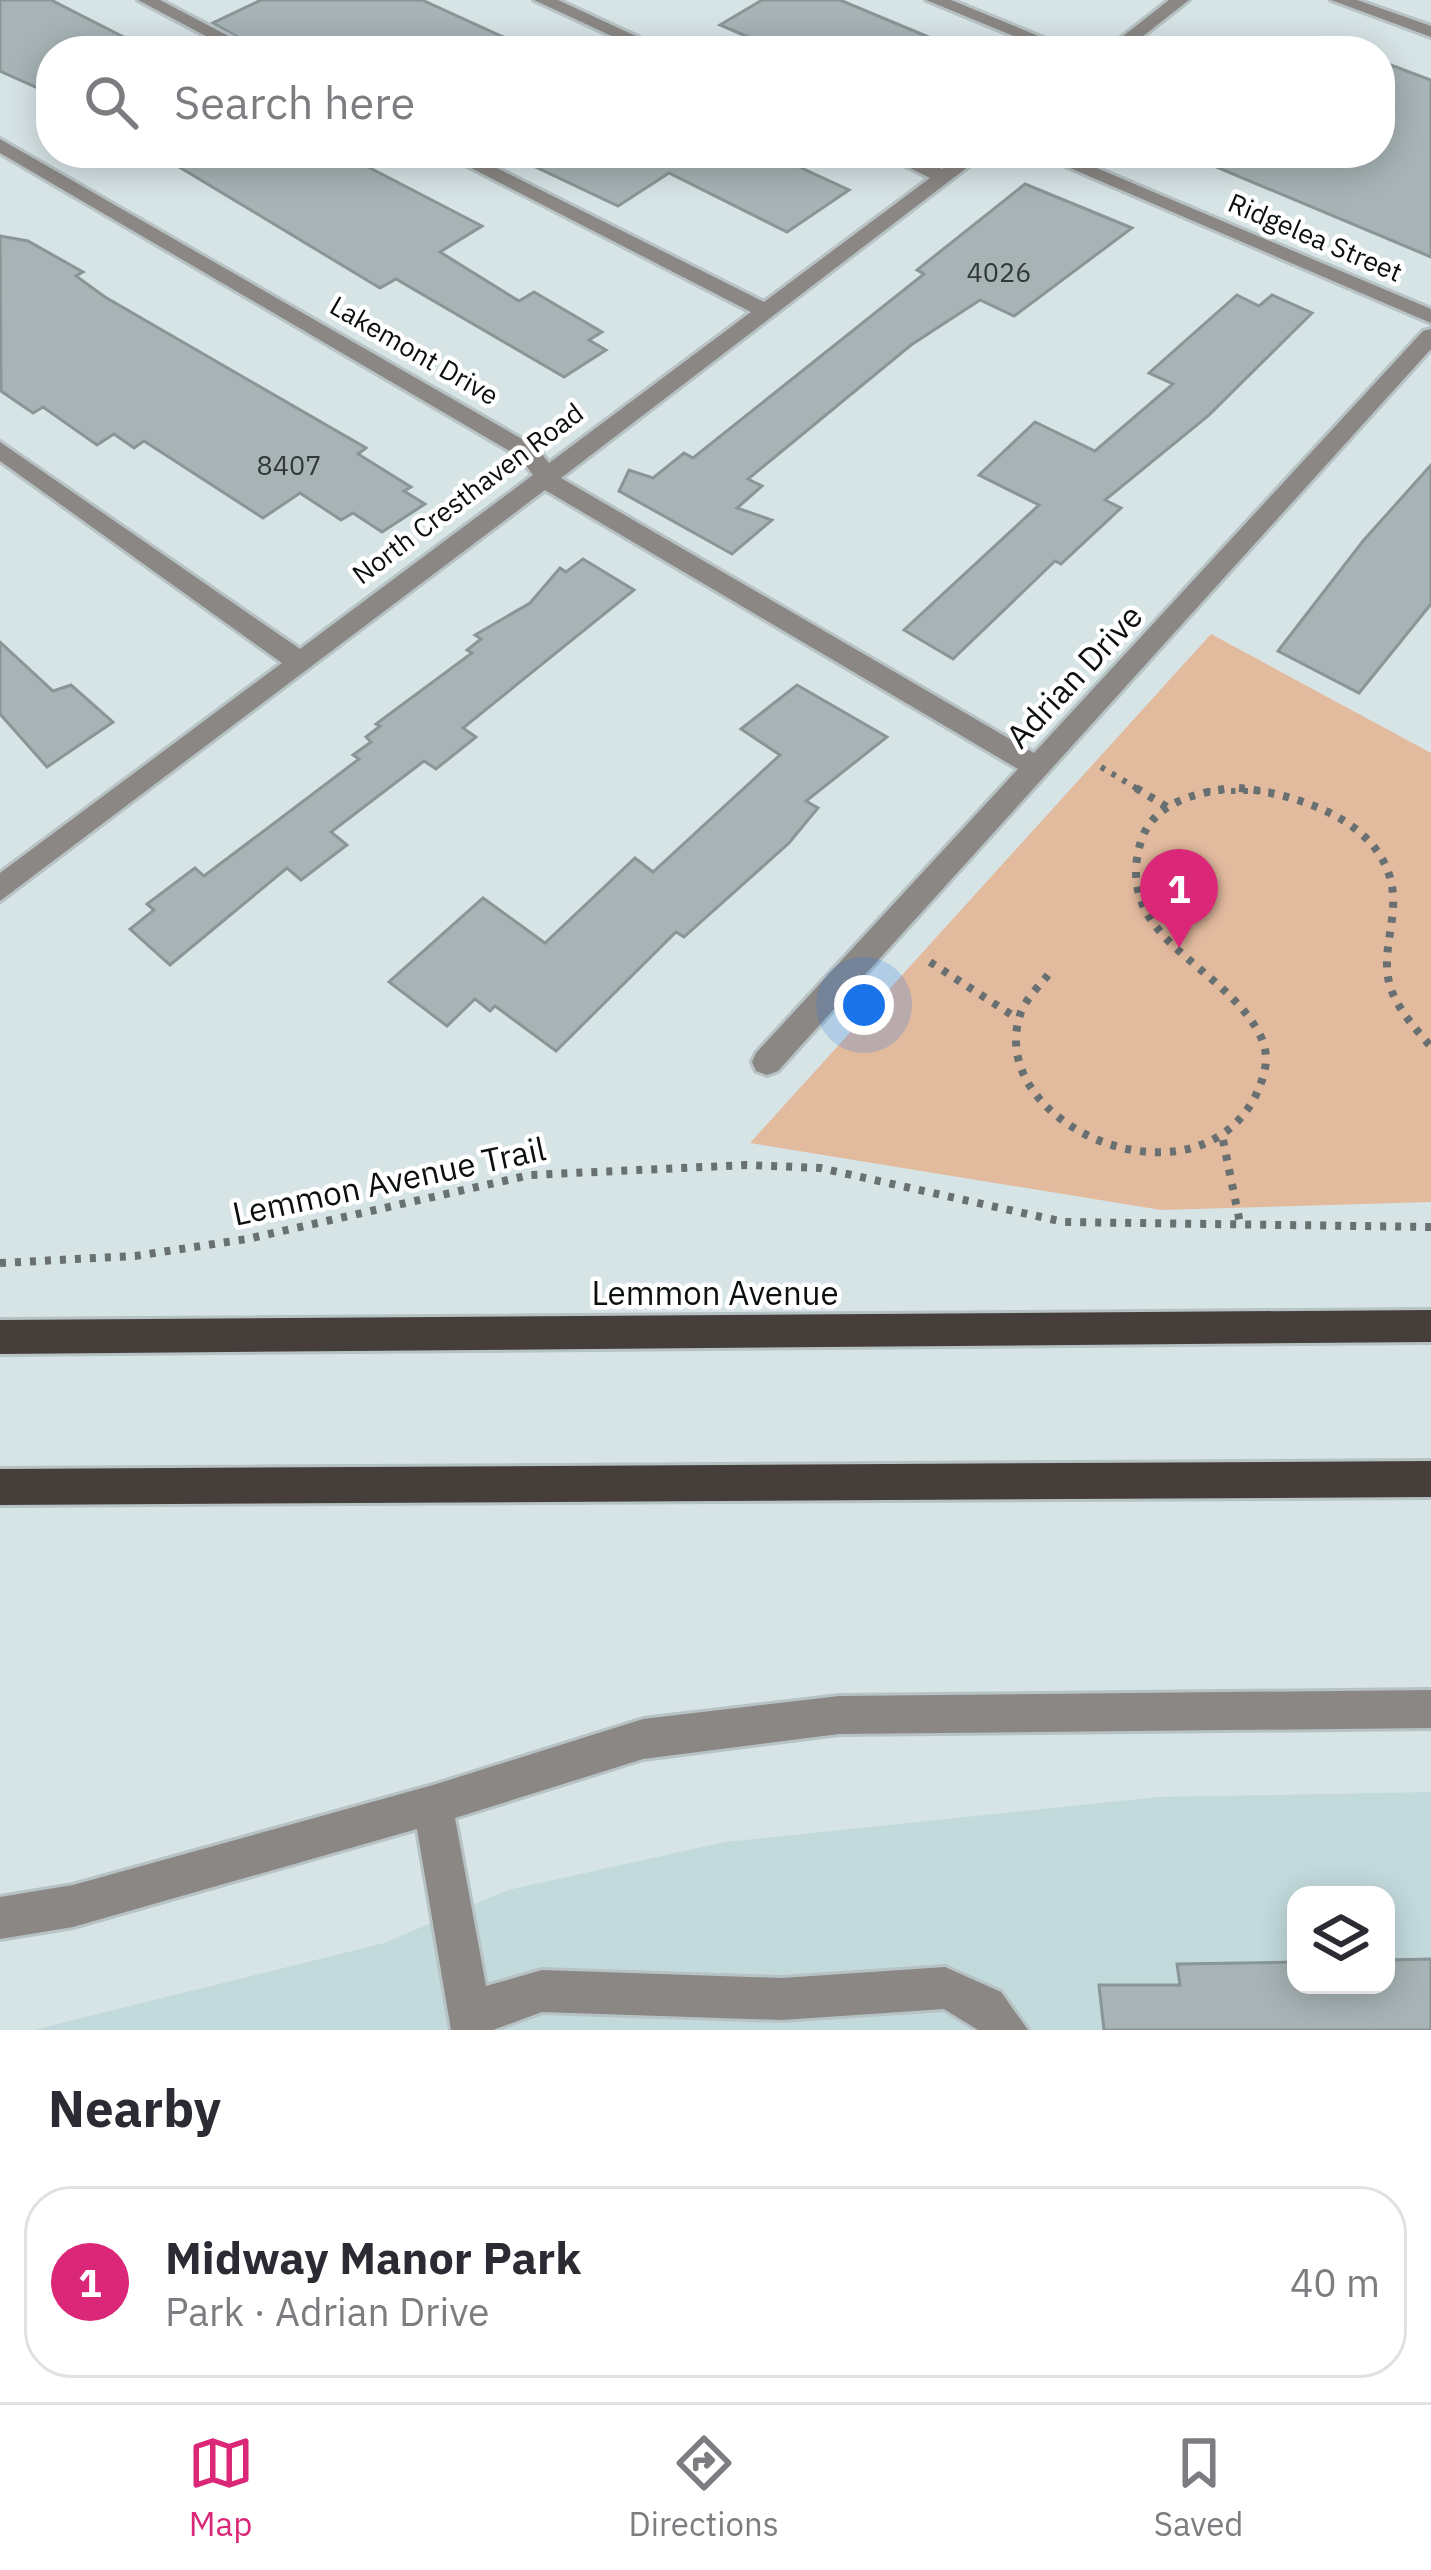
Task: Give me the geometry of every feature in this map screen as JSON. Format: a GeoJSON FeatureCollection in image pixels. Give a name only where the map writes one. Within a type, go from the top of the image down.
{"type":"FeatureCollection","features":[{"type":"Feature","properties":{"kind":"main road","name":"Lemmon Avenue"},"geometry":{"type":"LineString","coordinates":[[0,1337],[1431,1326]]}},
{"type":"Feature","properties":{"kind":"main road"},"geometry":{"type":"LineString","coordinates":[[0,1487],[1431,1479]]}},
{"type":"Feature","properties":{"kind":"street"},"geometry":{"type":"LineString","coordinates":[[147,0],[218,36]]}},
{"type":"Feature","properties":{"kind":"street"},"geometry":{"type":"LineString","coordinates":[[543,0],[625,36]]}},
{"type":"Feature","properties":{"kind":"street"},"geometry":{"type":"LineString","coordinates":[[935,0],[1027,36]]}},
{"type":"Feature","properties":{"kind":"street"},"geometry":{"type":"LineString","coordinates":[[1132,36],[1180,0]]}},
{"type":"Feature","properties":{"kind":"street"},"geometry":{"type":"LineString","coordinates":[[1340,0],[1431,32]]}},
{"type":"Feature","properties":{"kind":"street","name":"Lakemont Drive"},"geometry":{"type":"LineString","coordinates":[[0,145],[36,166]]}},
{"type":"Feature","properties":{"kind":"street","name":"Lakemont Drive"},"geometry":{"type":"LineString","coordinates":[[40,168],[528,452],[560,491],[1035,766]]}},
{"type":"Feature","properties":{"kind":"street"},"geometry":{"type":"LineString","coordinates":[[482,168],[764,310]]}},
{"type":"Feature","properties":{"kind":"street"},"geometry":{"type":"LineString","coordinates":[[924,168],[944,177]]}},
{"type":"Feature","properties":{"kind":"street","name":"North Cresthaven Road"},"geometry":{"type":"LineString","coordinates":[[0,889],[545,473],[956,168]]}},
{"type":"Feature","properties":{"kind":"street","name":"Ridgelea Street"},"geometry":{"type":"LineString","coordinates":[[1081,168],[1431,316]]}},
{"type":"Feature","properties":{"kind":"street","name":"Adrian Drive"},"geometry":{"type":"LineString","coordinates":[[767,1062],[1431,336]]}},
{"type":"Feature","properties":{"kind":"street"},"geometry":{"type":"LineString","coordinates":[[0,450],[298,661]]}},
{"type":"Feature","properties":{"kind":"street"},"geometry":{"type":"LineString","coordinates":[[0,1918],[74,1906],[433,1805],[643,1738],[838,1715],[1431,1709]]}},
{"type":"Feature","properties":{"kind":"street"},"geometry":{"type":"LineString","coordinates":[[433,1805],[471,2021],[542,1991],[782,1999],[945,1988],[986,2007],[1007,2030]]}},
{"type":"Feature","properties":{"kind":"path"},"geometry":{"type":"LineString","coordinates":[[1101,767],[1167,807]]}},
{"type":"Feature","properties":{"kind":"path"},"geometry":{"type":"LineString","coordinates":[[1048,976],[1029,992],[1015,1017],[1018,1057],[1039,1100],[1082,1137],[1134,1154],[1188,1153],[1223,1140],[1256,1100],[1265,1058],[1254,1021],[1219,980],[1166,945],[1142,907],[1132,870],[1143,834],[1167,807],[1209,790],[1249,786],[1294,794],[1336,814],[1370,842],[1393,881],[1396,915],[1386,948],[1390,987],[1431,1047]]}},
{"type":"Feature","properties":{"kind":"path"},"geometry":{"type":"LineString","coordinates":[[930,962],[1015,1017]]}},
{"type":"Feature","properties":{"kind":"path"},"geometry":{"type":"LineString","coordinates":[[1223,1140],[1241,1228]]}},
{"type":"Feature","properties":{"kind":"path","name":"Lemmon Avenue Trail"},"geometry":{"type":"LineString","coordinates":[[0,1263],[135,1256],[248,1239],[428,1193],[530,1175],[747,1165],[820,1168],[1064,1222],[1431,1227]]}},
{"type":"Feature","properties":{"kind":"shaded area"},"geometry":{"type":"Polygon","coordinates":[[[1211,634],[1431,753],[1431,1202],[1161,1210],[750,1143],[1211,634]]]}},
{"type":"Feature","properties":{"kind":"shaded area"},"geometry":{"type":"Polygon","coordinates":[[[1431,1792],[1431,2030],[33,2030],[384,1943],[508,1890],[725,1842],[1158,1797],[1431,1792]]]}},
{"type":"Feature","properties":{"kind":"building"},"geometry":{"type":"Polygon","coordinates":[[[0,0],[51,0],[122,36],[36,36],[36,87],[0,71],[0,0]]]}},
{"type":"Feature","properties":{"kind":"building"},"geometry":{"type":"Polygon","coordinates":[[[261,0],[422,0],[501,36],[235,36],[213,23],[261,0]]]}},
{"type":"Feature","properties":{"kind":"building"},"geometry":{"type":"Polygon","coordinates":[[[762,0],[840,0],[926,36],[746,36],[720,25],[762,0]]]}},
{"type":"Feature","properties":{"kind":"building"},"geometry":{"type":"Polygon","coordinates":[[[1395,67],[1431,80],[1431,257],[1219,168],[1395,168],[1395,67]]]}},
{"type":"Feature","properties":{"kind":"building"},"geometry":{"type":"Polygon","coordinates":[[[181,168],[370,168],[482,226],[440,252],[519,301],[534,292],[602,332],[589,340],[606,350],[564,377],[396,279],[380,288],[181,168]]]}},
{"type":"Feature","properties":{"kind":"building"},"geometry":{"type":"Polygon","coordinates":[[[538,168],[801,168],[849,190],[787,232],[669,173],[618,206],[538,168]]]}},
{"type":"Feature","properties":{"kind":"building"},"geometry":{"type":"Polygon","coordinates":[[[1025,184],[1132,228],[1014,316],[980,300],[911,345],[748,479],[762,486],[737,508],[772,520],[732,554],[619,491],[629,470],[653,478],[684,453],[693,458],[924,274],[917,270],[1025,184]]]}},
{"type":"Feature","properties":{"kind":"building"},"geometry":{"type":"Polygon","coordinates":[[[0,236],[28,241],[83,272],[76,276],[105,297],[366,448],[358,454],[411,487],[404,491],[425,504],[382,532],[353,513],[341,520],[300,493],[263,518],[144,441],[134,448],[114,434],[97,445],[43,407],[33,413],[1,391],[0,236]]]}},
{"type":"Feature","properties":{"kind":"building"},"geometry":{"type":"Polygon","coordinates":[[[1237,295],[1259,306],[1272,295],[1312,313],[1208,416],[1105,500],[1121,508],[1061,564],[1055,561],[953,659],[904,630],[1039,505],[979,475],[1035,422],[1095,451],[1173,384],[1149,373],[1237,295]]]}},
{"type":"Feature","properties":{"kind":"building"},"geometry":{"type":"Polygon","coordinates":[[[1431,465],[1431,604],[1359,693],[1278,651],[1363,541],[1431,465]]]}},
{"type":"Feature","properties":{"kind":"building"},"geometry":{"type":"Polygon","coordinates":[[[583,559],[634,590],[463,728],[476,737],[436,769],[424,761],[331,832],[347,845],[301,880],[287,868],[170,965],[130,929],[154,910],[147,904],[195,868],[204,876],[359,759],[353,755],[371,742],[366,737],[380,726],[376,724],[472,653],[467,650],[481,639],[475,635],[530,603],[560,568],[566,572],[583,559]]]}},
{"type":"Feature","properties":{"kind":"building"},"geometry":{"type":"Polygon","coordinates":[[[0,642],[53,691],[71,685],[113,722],[47,767],[0,714],[0,642]]]}},
{"type":"Feature","properties":{"kind":"building"},"geometry":{"type":"Polygon","coordinates":[[[797,685],[887,737],[806,801],[818,808],[789,843],[684,937],[676,932],[556,1051],[495,1006],[490,1011],[475,999],[447,1026],[389,982],[483,898],[545,943],[635,858],[653,872],[780,755],[741,729],[797,685]]]}},
{"type":"Feature","properties":{"kind":"building"},"geometry":{"type":"Polygon","coordinates":[[[1431,1959],[1431,2030],[1104,2030],[1099,1985],[1180,1985],[1177,1964],[1287,1962],[1287,1994],[1395,1994],[1395,1960],[1431,1959]]]}},
{"type":"Feature","properties":{"kind":"place","name":"Midway Manor Park"},"geometry":{"type":"Point","coordinates":[1179,948]}}]}
